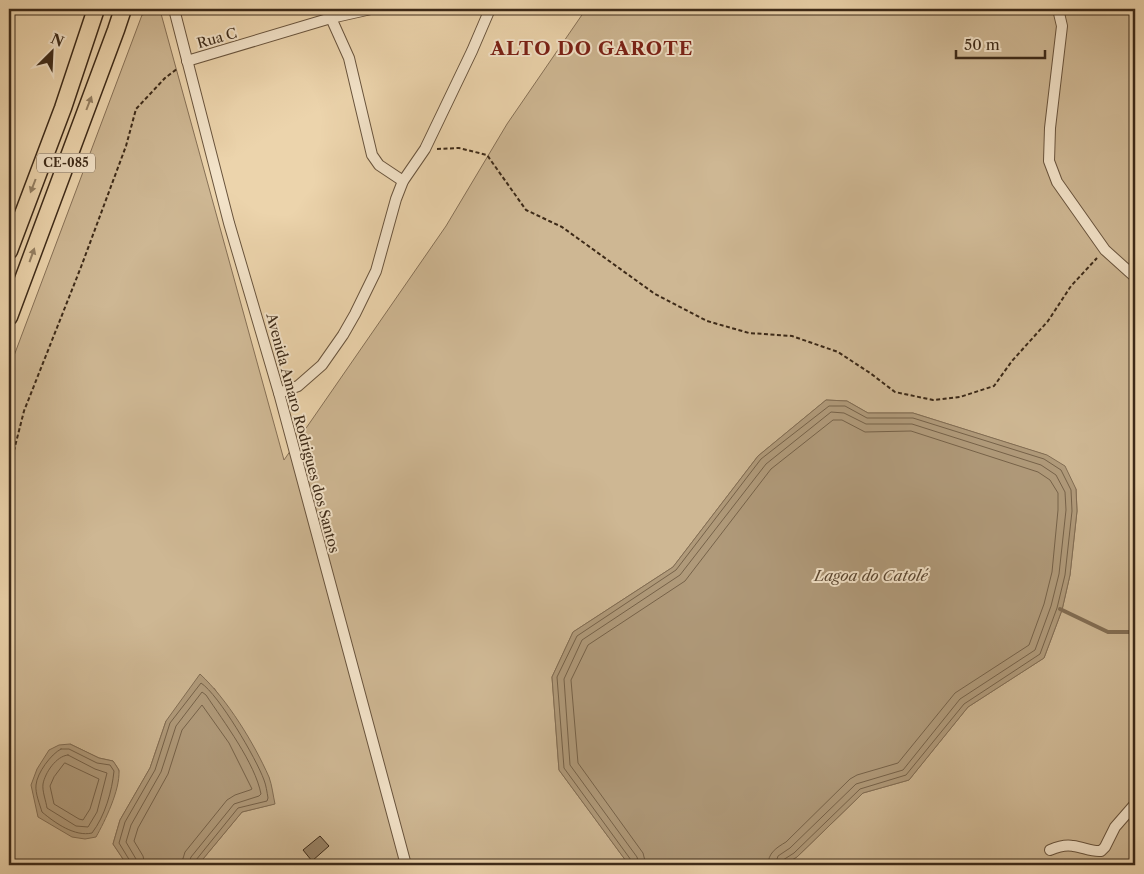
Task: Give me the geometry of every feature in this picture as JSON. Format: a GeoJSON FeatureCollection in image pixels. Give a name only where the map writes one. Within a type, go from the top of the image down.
{"type":"FeatureCollection","features":[{"type":"Feature","properties":{"kind":"highway","name":"CE-085"},"geometry":{"type":"LineString","coordinates":[[9,251],[63,108],[96,9]]}},
{"type":"Feature","properties":{"kind":"highway","name":"CE-085"},"geometry":{"type":"LineString","coordinates":[[9,317],[116,30],[122,9]]}},
{"type":"Feature","properties":{"kind":"street","name":"Avenida Amaro Rodrigues dos Santos"},"geometry":{"type":"LineString","coordinates":[[174,9],[229,223],[280,393],[406,865]]}},
{"type":"Feature","properties":{"kind":"street","name":"Rua C"},"geometry":{"type":"LineString","coordinates":[[187,61],[330,14],[371,9]]}},
{"type":"Feature","properties":{"kind":"street"},"geometry":{"type":"LineString","coordinates":[[280,393],[298,386],[307,379],[322,365],[343,335],[376,271],[396,199],[403,182],[425,149],[490,9]]}},
{"type":"Feature","properties":{"kind":"street"},"geometry":{"type":"LineString","coordinates":[[1058,9],[1062,26],[1050,128],[1049,162],[1057,182],[1105,250],[1135,276]]}},
{"type":"Feature","properties":{"kind":"street"},"geometry":{"type":"LineString","coordinates":[[330,14],[349,58],[372,155],[379,165],[403,182]]}},
{"type":"Feature","properties":{"kind":"street"},"geometry":{"type":"LineString","coordinates":[[1050,850],[1062,846],[1073,846],[1095,852],[1101,851],[1115,827],[1135,804]]}},
{"type":"Feature","properties":{"kind":"path"},"geometry":{"type":"LineString","coordinates":[[1128,9],[1135,14]]}},
{"type":"Feature","properties":{"kind":"path"},"geometry":{"type":"LineString","coordinates":[[9,470],[24,412],[126,146],[136,109],[165,78],[187,61]]}},
{"type":"Feature","properties":{"kind":"path"},"geometry":{"type":"LineString","coordinates":[[425,149],[460,148],[486,154],[526,210],[562,227],[655,294],[707,321],[749,333],[792,336],[838,352],[895,392],[933,400],[960,397],[994,386],[1012,361],[1048,321],[1071,286],[1105,250]]}},
{"type":"Feature","properties":{"kind":"shaded area"},"geometry":{"type":"Polygon","coordinates":[[[586,9],[1135,9],[1135,865],[783,865],[797,857],[863,793],[909,780],[968,707],[1044,658],[1062,610],[1070,575],[1077,511],[1076,489],[1046,455],[913,413],[868,413],[847,401],[826,400],[758,456],[673,567],[573,632],[552,677],[559,770],[629,865],[198,865],[242,812],[274,804],[269,778],[245,734],[214,688],[166,721],[150,768],[120,820],[113,844],[127,865],[9,865],[9,369],[142,15],[160,10],[284,460],[446,226],[507,124],[586,9]],[[70,744],[117,783],[119,770],[113,761],[99,758],[70,744]]]}},
{"type":"Feature","properties":{"kind":"water","name":"Lagoa do Catolé"},"geometry":{"type":"Polygon","coordinates":[[[826,400],[847,401],[868,413],[913,413],[1047,455],[1065,466],[1076,489],[1077,511],[1070,575],[1062,610],[1044,658],[968,707],[909,780],[863,793],[797,857],[783,865],[629,865],[559,770],[552,677],[573,632],[673,567],[758,456],[826,400]]]}},
{"type":"Feature","properties":{"kind":"water"},"geometry":{"type":"Polygon","coordinates":[[[200,674],[220,696],[248,736],[269,777],[275,804],[242,812],[198,865],[127,865],[113,844],[120,820],[150,768],[166,721],[200,674]]]}},
{"type":"Feature","properties":{"kind":"water"},"geometry":{"type":"Polygon","coordinates":[[[70,744],[99,758],[113,761],[119,771],[115,796],[96,837],[85,839],[72,837],[38,817],[31,785],[37,769],[49,750],[59,745],[70,744]]]}},
{"type":"Feature","properties":{"kind":"building"},"geometry":{"type":"Polygon","coordinates":[[[320,836],[329,846],[312,861],[303,850],[320,836]]]}},
{"type":"Feature","properties":{"kind":"waterway"},"geometry":{"type":"LineString","coordinates":[[1060,609],[1108,632],[1135,632]]}},
{"type":"Feature","properties":{"kind":"district","name":"ALTO DO GAROTE"},"geometry":{"type":"Point","coordinates":[592,48]}}]}
